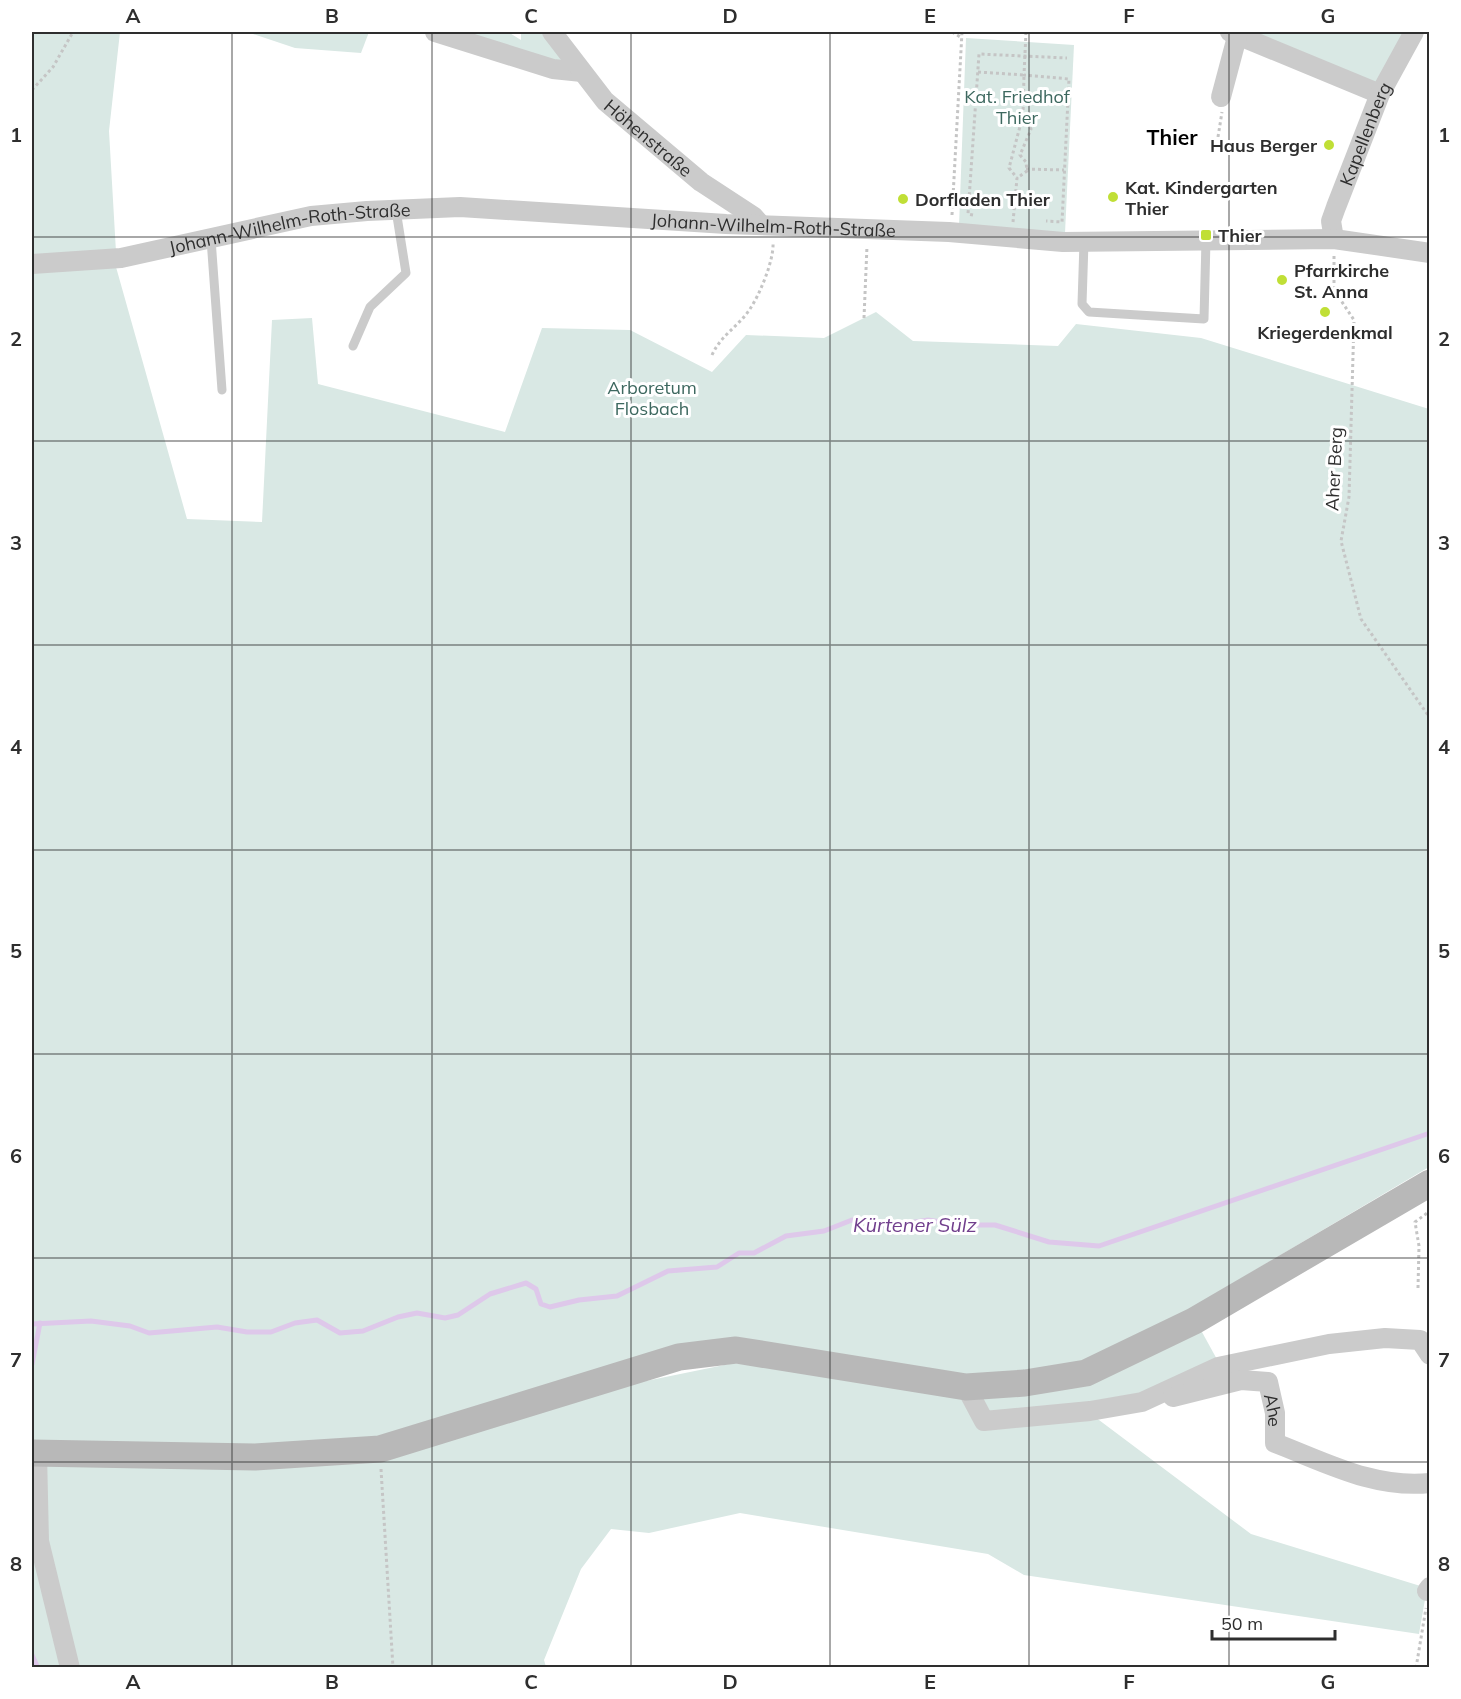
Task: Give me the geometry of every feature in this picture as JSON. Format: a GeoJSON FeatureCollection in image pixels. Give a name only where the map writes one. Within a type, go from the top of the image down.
{"type":"FeatureCollection","features":[{"type":"Feature","properties":{"kind":"main road"},"geometry":{"type":"LineString","coordinates":[[34,1453],[255,1457],[380,1449],[680,1357],[736,1350],[966,1387],[1024,1383],[1086,1373],[1194,1321],[1430,1183]]}},
{"type":"Feature","properties":{"kind":"street"},"geometry":{"type":"LineString","coordinates":[[435,32],[553,69],[582,72]]}},
{"type":"Feature","properties":{"kind":"street","name":"Höhenstraße"},"geometry":{"type":"LineString","coordinates":[[552,32],[605,101],[702,182],[767,226]]}},
{"type":"Feature","properties":{"kind":"street"},"geometry":{"type":"LineString","coordinates":[[1221,97],[1234,32],[1380,94]]}},
{"type":"Feature","properties":{"kind":"street","name":"Kapellenberg"},"geometry":{"type":"LineString","coordinates":[[1334,239],[1331,221],[1336,207],[1380,94],[1414,32]]}},
{"type":"Feature","properties":{"kind":"street","name":"Johann-Wilhelm-Roth-Straße"},"geometry":{"type":"LineString","coordinates":[[32,264],[121,258],[311,216],[396,209],[460,207],[868,230],[951,233],[1013,228],[1084,242],[1334,239],[1430,253]]}},
{"type":"Feature","properties":{"kind":"street","name":"Ahe"},"geometry":{"type":"LineString","coordinates":[[966,1387],[984,1421],[1090,1411],[1142,1402],[1218,1367],[1329,1344],[1385,1338],[1420,1340],[1430,1355]]}},
{"type":"Feature","properties":{"kind":"street","name":"Ahe"},"geometry":{"type":"LineString","coordinates":[[1142,1402],[1153,1403],[1241,1380],[1268,1382],[1275,1413],[1275,1443],[1365,1479],[1411,1485],[1430,1483]]}},
{"type":"Feature","properties":{"kind":"street"},"geometry":{"type":"LineString","coordinates":[[34,1453],[39,1541],[70,1668]]}},
{"type":"Feature","properties":{"kind":"lane"},"geometry":{"type":"LineString","coordinates":[[353,346],[370,307],[406,273],[396,209]]}},
{"type":"Feature","properties":{"kind":"lane"},"geometry":{"type":"LineString","coordinates":[[212,239],[222,390]]}},
{"type":"Feature","properties":{"kind":"lane"},"geometry":{"type":"LineString","coordinates":[[1084,242],[1082,304],[1089,312],[1204,319],[1206,240]]}},
{"type":"Feature","properties":{"kind":"path"},"geometry":{"type":"LineString","coordinates":[[32,90],[53,67],[73,32]]}},
{"type":"Feature","properties":{"kind":"path"},"geometry":{"type":"LineString","coordinates":[[952,32],[962,38]]}},
{"type":"Feature","properties":{"kind":"path"},"geometry":{"type":"LineString","coordinates":[[951,233],[962,32]]}},
{"type":"Feature","properties":{"kind":"path"},"geometry":{"type":"LineString","coordinates":[[1017,178],[1009,168],[1023,115],[1026,32]]}},
{"type":"Feature","properties":{"kind":"path"},"geometry":{"type":"LineString","coordinates":[[980,215],[968,214],[980,54],[1067,58]]}},
{"type":"Feature","properties":{"kind":"path"},"geometry":{"type":"LineString","coordinates":[[978,72],[1069,79],[1062,222],[1042,221]]}},
{"type":"Feature","properties":{"kind":"path"},"geometry":{"type":"LineString","coordinates":[[1218,137],[1221,97]]}},
{"type":"Feature","properties":{"kind":"path"},"geometry":{"type":"LineString","coordinates":[[1013,228],[1017,178],[1026,169],[1026,162],[1020,155],[1031,129],[1023,115]]}},
{"type":"Feature","properties":{"kind":"path"},"geometry":{"type":"LineString","coordinates":[[1026,169],[1064,170]]}},
{"type":"Feature","properties":{"kind":"path"},"geometry":{"type":"LineString","coordinates":[[1002,218],[1013,228]]}},
{"type":"Feature","properties":{"kind":"path"},"geometry":{"type":"LineString","coordinates":[[1013,228],[1023,220]]}},
{"type":"Feature","properties":{"kind":"path"},"geometry":{"type":"LineString","coordinates":[[712,356],[718,340],[751,308],[772,258],[767,226]]}},
{"type":"Feature","properties":{"kind":"path"},"geometry":{"type":"LineString","coordinates":[[864,318],[868,230]]}},
{"type":"Feature","properties":{"kind":"path","name":"Aher Berg"},"geometry":{"type":"LineString","coordinates":[[1334,239],[1334,290],[1354,320],[1349,497],[1341,541],[1361,619],[1430,718]]}},
{"type":"Feature","properties":{"kind":"path"},"geometry":{"type":"LineString","coordinates":[[1418,1288],[1419,1246],[1415,1222],[1430,1211]]}},
{"type":"Feature","properties":{"kind":"path"},"geometry":{"type":"LineString","coordinates":[[380,1449],[393,1668]]}},
{"type":"Feature","properties":{"kind":"path"},"geometry":{"type":"LineString","coordinates":[[1416,1668],[1429,1589]]}},
{"type":"Feature","properties":{"kind":"green space"},"geometry":{"type":"Polygon","coordinates":[[[32,32],[120,32],[109,131],[116,252],[32,256],[32,32]]]}},
{"type":"Feature","properties":{"kind":"green space"},"geometry":{"type":"Polygon","coordinates":[[[247,32],[369,32],[361,53],[295,48],[247,32]]]}},
{"type":"Feature","properties":{"kind":"green space"},"geometry":{"type":"Polygon","coordinates":[[[451,32],[508,32],[521,40],[521,32],[543,32],[565,60],[560,63],[451,32]]]}},
{"type":"Feature","properties":{"kind":"green space"},"geometry":{"type":"Polygon","coordinates":[[[1242,32],[1410,32],[1376,84],[1242,32]]]}},
{"type":"Feature","properties":{"kind":"green space","name":"Kat. Friedhof Thier"},"geometry":{"type":"Polygon","coordinates":[[[966,38],[1074,45],[1065,233],[959,226],[966,38]]]}},
{"type":"Feature","properties":{"kind":"green space","name":"Arboretum Flosbach"},"geometry":{"type":"Polygon","coordinates":[[[116,267],[187,519],[262,522],[272,320],[312,318],[318,384],[505,432],[542,328],[630,330],[712,372],[746,335],[824,338],[876,312],[913,341],[1058,346],[1076,324],[1201,338],[1429,409],[1429,1167],[1085,1371],[967,1385],[735,1346],[380,1443],[32,1447],[32,271],[116,267]]]}},
{"type":"Feature","properties":{"kind":"green space"},"geometry":{"type":"Polygon","coordinates":[[[1197,1323],[1219,1363],[1141,1398],[986,1419],[973,1399],[1197,1323]]]}},
{"type":"Feature","properties":{"kind":"green space"},"geometry":{"type":"Polygon","coordinates":[[[734,1363],[965,1389],[982,1421],[1091,1414],[1251,1534],[1427,1588],[1419,1634],[1024,1575],[988,1554],[740,1513],[649,1533],[611,1529],[581,1569],[544,1660],[546,1667],[74,1667],[43,1539],[41,1459],[381,1460],[641,1382],[734,1363]]]}},
{"type":"Feature","properties":{"kind":"green space"},"geometry":{"type":"Polygon","coordinates":[[[32,1457],[66,1667],[32,1668],[32,1457]]]}},
{"type":"Feature","properties":{"kind":"waterway","name":"Kürtener Sülz"},"geometry":{"type":"LineString","coordinates":[[32,1324],[91,1321],[130,1326],[149,1333],[217,1327],[247,1332],[271,1332],[295,1323],[317,1320],[340,1333],[363,1331],[398,1317],[417,1313],[445,1318],[458,1315],[490,1294],[526,1283],[536,1289],[541,1304],[550,1307],[579,1300],[617,1296],[668,1271],[717,1267],[739,1253],[754,1253],[786,1236],[824,1231],[852,1220],[890,1226],[928,1220],[960,1225],[995,1225],[1049,1242],[1099,1246],[1430,1133]]}},
{"type":"Feature","properties":{"kind":"waterway"},"geometry":{"type":"LineString","coordinates":[[32,1364],[40,1323]]}},
{"type":"Feature","properties":{"kind":"waterway"},"geometry":{"type":"LineString","coordinates":[[32,1655],[38,1668]]}},
{"type":"Feature","properties":{"kind":"place","name":"Haus Berger"},"geometry":{"type":"Point","coordinates":[1329,145]}},
{"type":"Feature","properties":{"kind":"place","name":"Kat. Kindergarten Thier"},"geometry":{"type":"Point","coordinates":[1113,197]}},
{"type":"Feature","properties":{"kind":"place","name":"Dorfladen Thier"},"geometry":{"type":"Point","coordinates":[903,199]}},
{"type":"Feature","properties":{"kind":"place","name":"Thier"},"geometry":{"type":"Point","coordinates":[1206,235]}},
{"type":"Feature","properties":{"kind":"place","name":"Pfarrkirche St. Anna"},"geometry":{"type":"Point","coordinates":[1282,280]}},
{"type":"Feature","properties":{"kind":"place","name":"Kriegerdenkmal"},"geometry":{"type":"Point","coordinates":[1325,312]}},
{"type":"Feature","properties":{"kind":"district","name":"Thier"},"geometry":{"type":"Point","coordinates":[1172,137]}}]}
